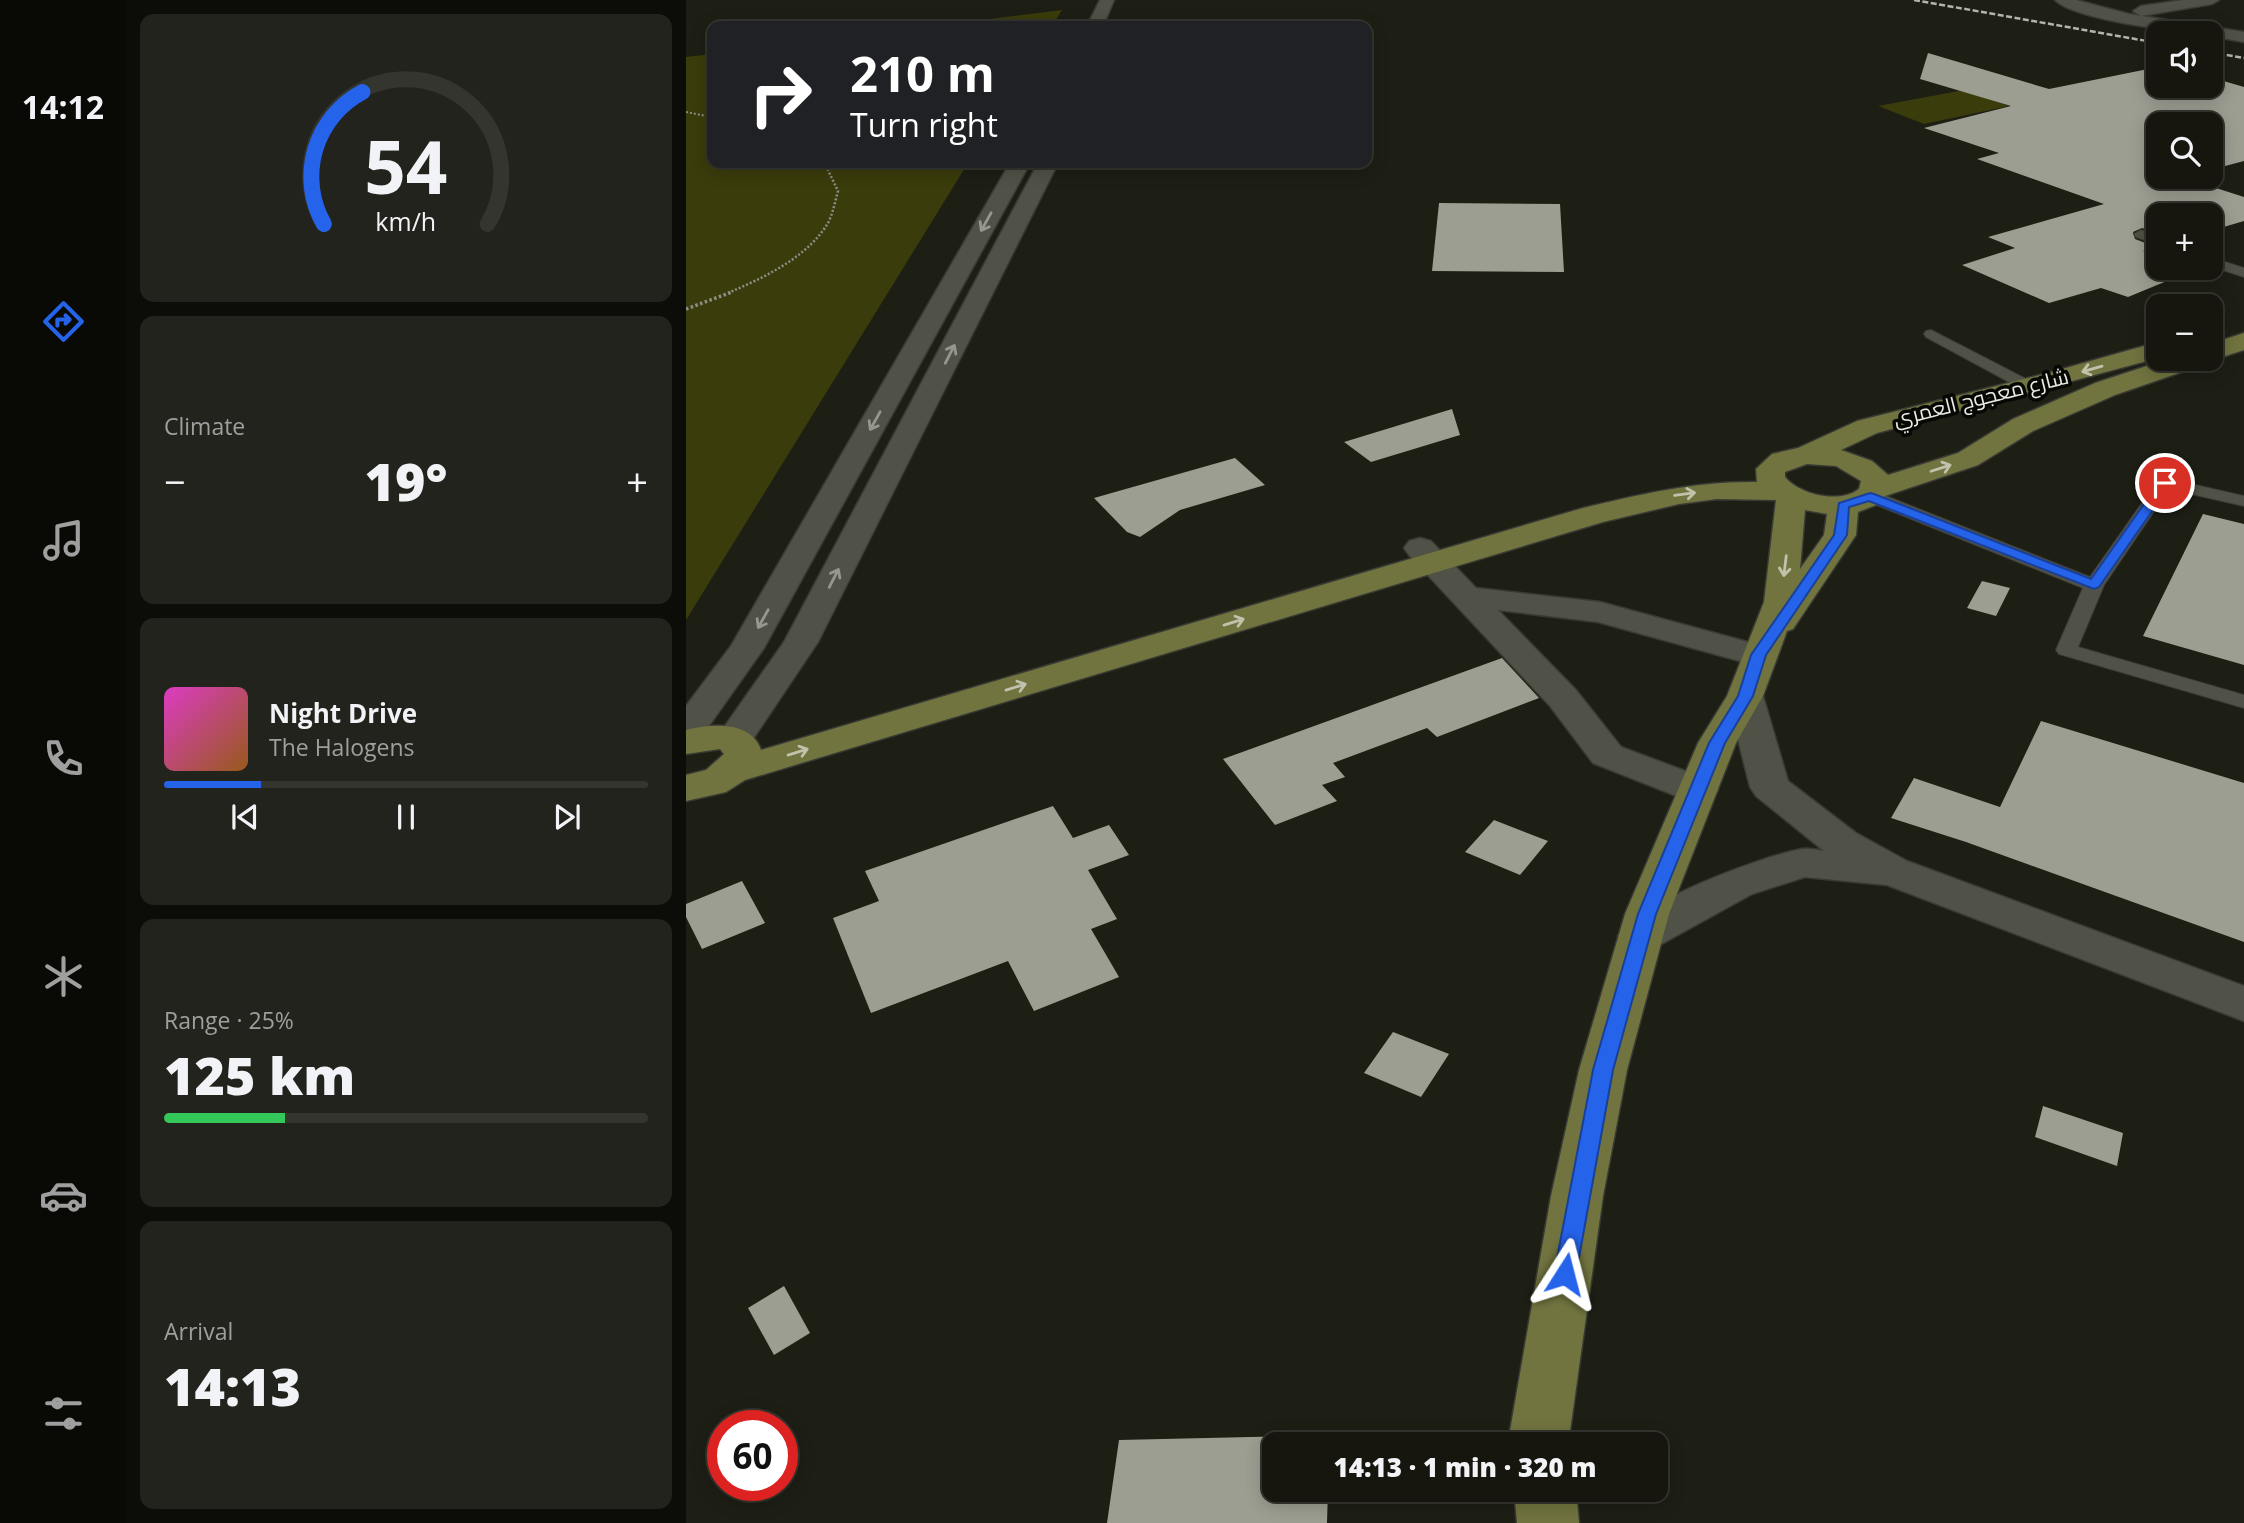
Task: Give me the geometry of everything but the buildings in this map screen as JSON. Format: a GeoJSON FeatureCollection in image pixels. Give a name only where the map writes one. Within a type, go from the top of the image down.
{"type":"FeatureCollection","features":[{"type":"Feature","properties":{"kind":"main road"},"geometry":{"type":"LineString","coordinates":[[2223,331],[2244,325]]}},
{"type":"Feature","properties":{"kind":"main road"},"geometry":{"type":"LineString","coordinates":[[2223,348],[2244,341]]}},
{"type":"Feature","properties":{"kind":"main road","name":"شارع معجوج العمري"},"geometry":{"type":"LineString","coordinates":[[1781,485],[1793,457],[1807,455],[1867,427],[2146,353]]}},
{"type":"Feature","properties":{"kind":"main road","name":"شارع معجوج العمري"},"geometry":{"type":"LineString","coordinates":[[1863,497],[1968,459],[2022,425],[2105,389],[2158,371]]}},
{"type":"Feature","properties":{"kind":"main road"},"geometry":{"type":"LineString","coordinates":[[1540,1432],[1580,1183],[1603,1070],[1640,936],[1717,743],[1752,676],[1876,480],[1857,464],[1842,458],[1807,455]]}},
{"type":"Feature","properties":{"kind":"main road"},"geometry":{"type":"LineString","coordinates":[[1428,555],[1576,501],[1699,468],[1734,465],[1826,506],[1863,497]]}},
{"type":"Feature","properties":{"kind":"main road"},"geometry":{"type":"LineString","coordinates":[[686,788],[706,785],[735,752],[1428,555],[1679,495],[1781,485]]}},
{"type":"Feature","properties":{"kind":"main road"},"geometry":{"type":"LineString","coordinates":[[1752,676],[1781,602],[1781,485]]}},
{"type":"Feature","properties":{"kind":"main road"},"geometry":{"type":"LineString","coordinates":[[686,742],[710,736],[735,752]]}},
{"type":"Feature","properties":{"kind":"main road"},"geometry":{"type":"LineString","coordinates":[[1546,1502],[1548,1523]]}},
{"type":"Feature","properties":{"kind":"street"},"geometry":{"type":"LineString","coordinates":[[1097,21],[1107,0]]}},
{"type":"Feature","properties":{"kind":"street"},"geometry":{"type":"LineString","coordinates":[[2062,0],[2082,8],[2170,27],[2241,36]]}},
{"type":"Feature","properties":{"kind":"street"},"geometry":{"type":"LineString","coordinates":[[2112,15],[2211,0]]}},
{"type":"Feature","properties":{"kind":"street"},"geometry":{"type":"LineString","coordinates":[[686,732],[747,648],[1017,168]]}},
{"type":"Feature","properties":{"kind":"street"},"geometry":{"type":"LineString","coordinates":[[735,752],[801,642],[1045,168]]}},
{"type":"Feature","properties":{"kind":"street"},"geometry":{"type":"LineString","coordinates":[[1428,555],[1563,698],[1607,755],[1698,790]]}},
{"type":"Feature","properties":{"kind":"street"},"geometry":{"type":"LineString","coordinates":[[1469,597],[1600,612],[1752,676],[1770,786],[1841,843],[1892,871],[2244,1004]]}},
{"type":"Feature","properties":{"kind":"street"},"geometry":{"type":"LineString","coordinates":[[1640,936],[1690,906],[1737,884],[1804,863],[1892,871]]}},
{"type":"Feature","properties":{"kind":"lane"},"geometry":{"type":"LineString","coordinates":[[2141,234],[2146,236]]}},
{"type":"Feature","properties":{"kind":"lane"},"geometry":{"type":"LineString","coordinates":[[2223,266],[2244,274]]}},
{"type":"Feature","properties":{"kind":"lane"},"geometry":{"type":"LineString","coordinates":[[1931,334],[2028,386]]}},
{"type":"Feature","properties":{"kind":"lane"},"geometry":{"type":"LineString","coordinates":[[2244,501],[2165,483],[2094,584],[2066,650],[2244,702]]}},
{"type":"Feature","properties":{"kind":"lane"},"geometry":{"type":"LineString","coordinates":[[1863,497],[2094,584]]}},
{"type":"Feature","properties":{"kind":"path"},"geometry":{"type":"LineString","coordinates":[[686,112],[707,116]]}},
{"type":"Feature","properties":{"kind":"path"},"geometry":{"type":"LineString","coordinates":[[686,309],[727,295],[794,258],[827,225],[838,191],[827,168]]}},
{"type":"Feature","properties":{"kind":"shaded area"},"geometry":{"type":"Polygon","coordinates":[[[1062,10],[1055,21],[973,21],[1062,10]]]}},
{"type":"Feature","properties":{"kind":"shaded area"},"geometry":{"type":"Polygon","coordinates":[[[707,55],[707,168],[965,168],[686,620],[686,57],[707,55]]]}},
{"type":"Feature","properties":{"kind":"shaded area"},"geometry":{"type":"Polygon","coordinates":[[[1964,90],[2009,106],[1924,124],[1878,106],[1964,90]]]}},
{"type":"Feature","properties":{"kind":"railway"},"geometry":{"type":"LineString","coordinates":[[1914,0],[2146,41]]}},
{"type":"Feature","properties":{"kind":"railway"},"geometry":{"type":"LineString","coordinates":[[2223,54],[2244,58]]}},
{"type":"Feature","properties":{"kind":"route"},"geometry":{"type":"LineString","coordinates":[[1565,1274],[1577,1196],[1603,1070],[1647,914],[1717,743],[1745,696],[1758,655],[1840,535],[1843,505],[1859,502],[1870,496],[2094,584],[2165,483]]}}]}
